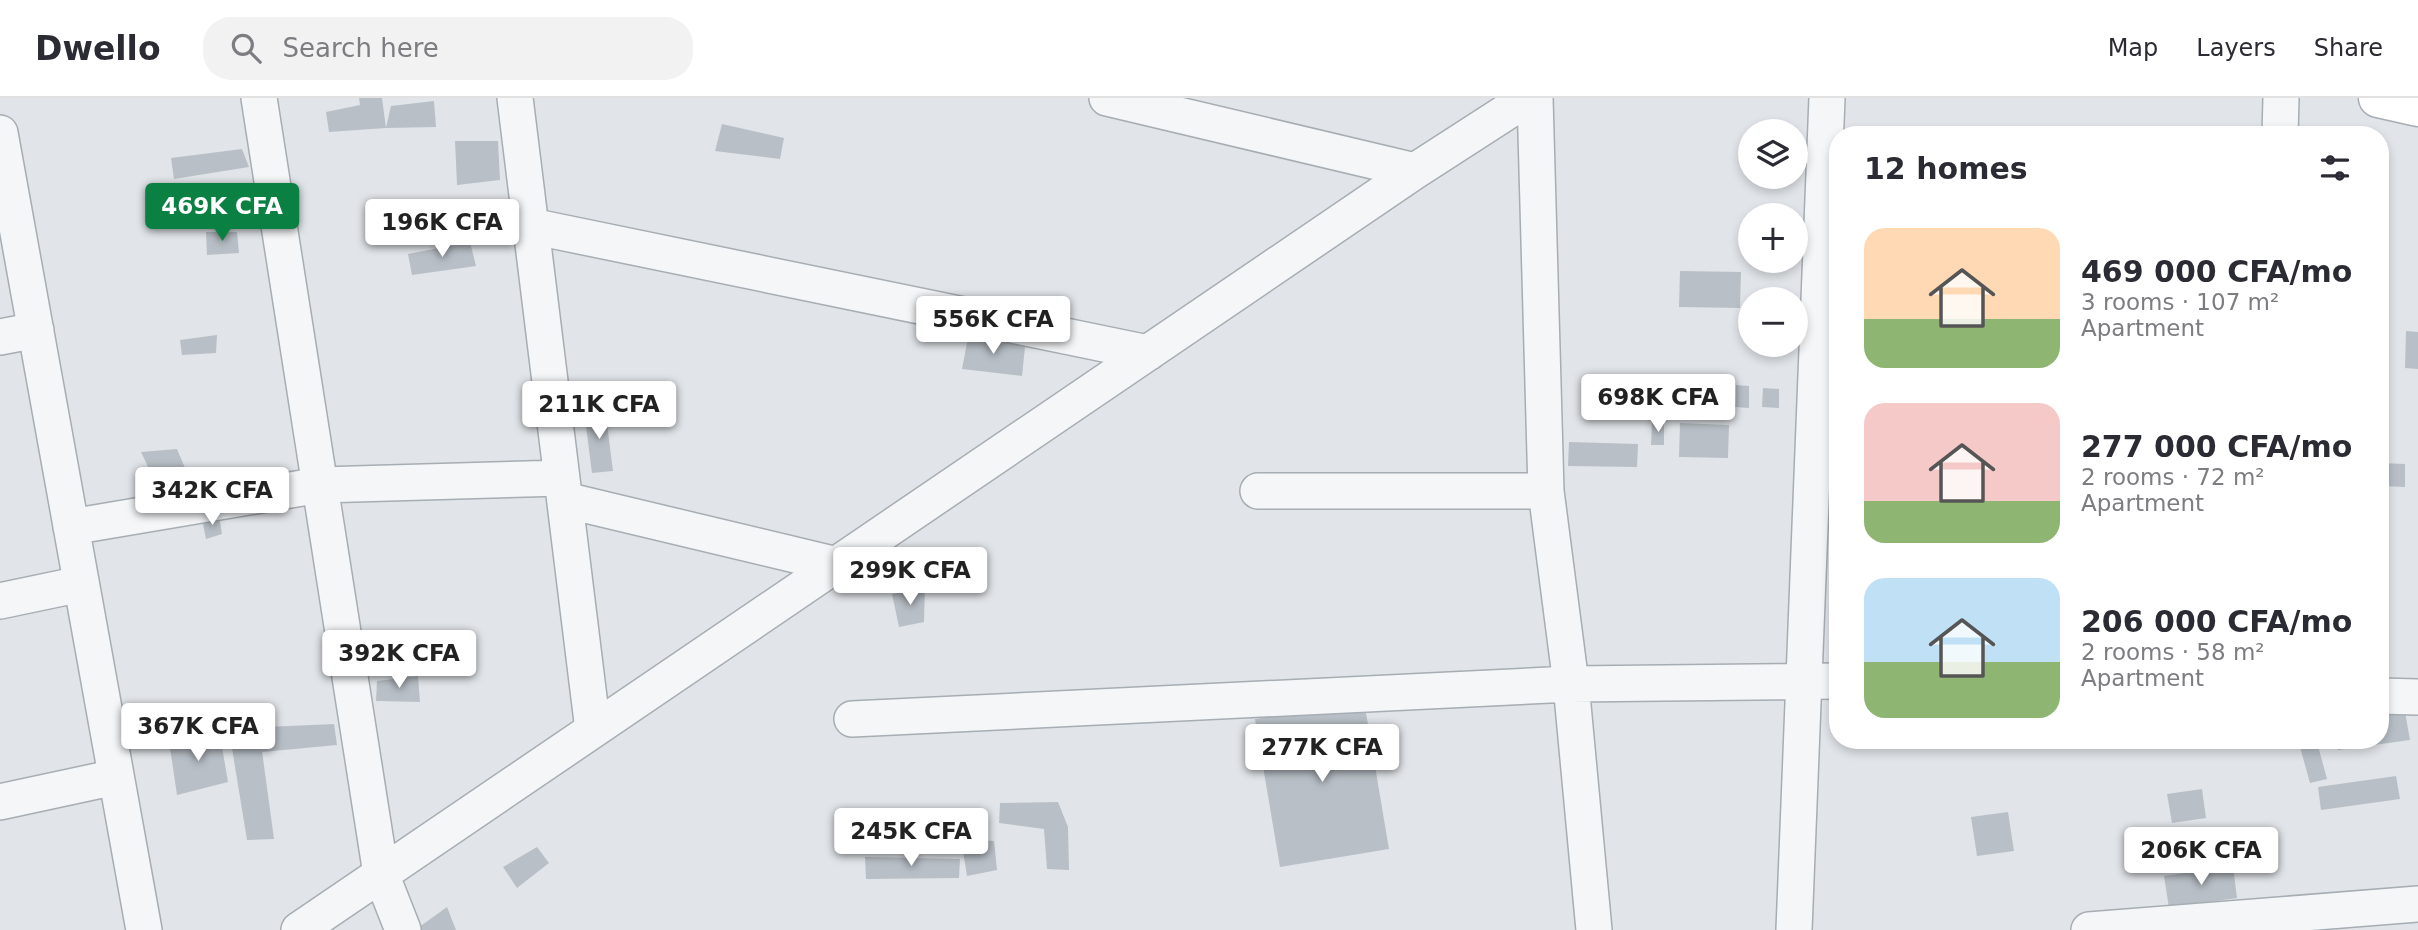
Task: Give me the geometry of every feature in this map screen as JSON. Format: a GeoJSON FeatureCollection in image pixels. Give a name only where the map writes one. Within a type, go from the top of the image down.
{"type":"FeatureCollection","features":[{"type":"Feature","properties":{"kind":"street"},"geometry":{"type":"LineString","coordinates":[[259,98],[381,874],[403,930]]}},
{"type":"Feature","properties":{"kind":"street"},"geometry":{"type":"LineString","coordinates":[[516,98],[593,730]]}},
{"type":"Feature","properties":{"kind":"street"},"geometry":{"type":"LineString","coordinates":[[1107,98],[1415,172]]}},
{"type":"Feature","properties":{"kind":"street"},"geometry":{"type":"LineString","coordinates":[[299,930],[1528,98]]}},
{"type":"Feature","properties":{"kind":"street"},"geometry":{"type":"LineString","coordinates":[[1535,98],[1546,491],[1571,684],[1594,930]]}},
{"type":"Feature","properties":{"kind":"street"},"geometry":{"type":"LineString","coordinates":[[1794,930],[1827,98]]}},
{"type":"Feature","properties":{"kind":"street"},"geometry":{"type":"LineString","coordinates":[[2280,126],[2281,98]]}},
{"type":"Feature","properties":{"kind":"street"},"geometry":{"type":"LineString","coordinates":[[2378,98],[2418,107]]}},
{"type":"Feature","properties":{"kind":"street"},"geometry":{"type":"LineString","coordinates":[[0,133],[144,930]]}},
{"type":"Feature","properties":{"kind":"street"},"geometry":{"type":"LineString","coordinates":[[531,226],[1148,353]]}},
{"type":"Feature","properties":{"kind":"street"},"geometry":{"type":"LineString","coordinates":[[0,337],[36,330]]}},
{"type":"Feature","properties":{"kind":"street"},"geometry":{"type":"LineString","coordinates":[[71,527],[320,485],[564,489],[836,565]]}},
{"type":"Feature","properties":{"kind":"street"},"geometry":{"type":"LineString","coordinates":[[1258,491],[1546,491]]}},
{"type":"Feature","properties":{"kind":"street"},"geometry":{"type":"LineString","coordinates":[[0,601],[81,584]]}},
{"type":"Feature","properties":{"kind":"street"},"geometry":{"type":"LineString","coordinates":[[852,719],[1571,684],[1829,681]]}},
{"type":"Feature","properties":{"kind":"street"},"geometry":{"type":"LineString","coordinates":[[2389,696],[2418,697]]}},
{"type":"Feature","properties":{"kind":"street"},"geometry":{"type":"LineString","coordinates":[[0,802],[116,777]]}},
{"type":"Feature","properties":{"kind":"street"},"geometry":{"type":"LineString","coordinates":[[2089,930],[2418,904]]}},
{"type":"Feature","properties":{"kind":"building"},"geometry":{"type":"Polygon","coordinates":[[[359,98],[382,98],[386,128],[329,132],[326,112],[360,105],[359,98]]]}},
{"type":"Feature","properties":{"kind":"building"},"geometry":{"type":"Polygon","coordinates":[[[434,101],[436,127],[386,128],[391,106],[434,101]]]}},
{"type":"Feature","properties":{"kind":"building"},"geometry":{"type":"Polygon","coordinates":[[[722,124],[784,138],[780,159],[715,151],[722,124]]]}},
{"type":"Feature","properties":{"kind":"building"},"geometry":{"type":"Polygon","coordinates":[[[455,141],[498,141],[500,180],[457,185],[455,141]]]}},
{"type":"Feature","properties":{"kind":"building"},"geometry":{"type":"Polygon","coordinates":[[[242,149],[249,167],[174,179],[171,158],[242,149]]]}},
{"type":"Feature","properties":{"kind":"building"},"geometry":{"type":"Polygon","coordinates":[[[206,232],[237,232],[239,253],[207,255],[206,232]]]}},
{"type":"Feature","properties":{"kind":"building"},"geometry":{"type":"Polygon","coordinates":[[[470,242],[476,266],[412,275],[408,254],[470,242]]]}},
{"type":"Feature","properties":{"kind":"building"},"geometry":{"type":"Polygon","coordinates":[[[1680,271],[1741,273],[1738,308],[1679,307],[1680,271]]]}},
{"type":"Feature","properties":{"kind":"building"},"geometry":{"type":"Polygon","coordinates":[[[2406,331],[2418,332],[2418,369],[2405,368],[2406,331]]]}},
{"type":"Feature","properties":{"kind":"building"},"geometry":{"type":"Polygon","coordinates":[[[969,332],[1025,347],[1022,376],[962,369],[969,332]]]}},
{"type":"Feature","properties":{"kind":"building"},"geometry":{"type":"Polygon","coordinates":[[[217,335],[216,353],[182,355],[180,340],[217,335]]]}},
{"type":"Feature","properties":{"kind":"building"},"geometry":{"type":"Polygon","coordinates":[[[1736,385],[1749,386],[1749,408],[1735,407],[1736,385]]]}},
{"type":"Feature","properties":{"kind":"building"},"geometry":{"type":"Polygon","coordinates":[[[1584,386],[1626,387],[1625,411],[1584,410],[1584,386]]]}},
{"type":"Feature","properties":{"kind":"building"},"geometry":{"type":"Polygon","coordinates":[[[1763,388],[1779,389],[1779,408],[1762,407],[1763,388]]]}},
{"type":"Feature","properties":{"kind":"building"},"geometry":{"type":"Polygon","coordinates":[[[605,408],[613,471],[592,473],[584,411],[605,408]]]}},
{"type":"Feature","properties":{"kind":"building"},"geometry":{"type":"Polygon","coordinates":[[[1652,423],[1664,423],[1664,445],[1651,445],[1652,423]]]}},
{"type":"Feature","properties":{"kind":"building"},"geometry":{"type":"Polygon","coordinates":[[[1680,423],[1729,425],[1728,458],[1679,457],[1680,423]]]}},
{"type":"Feature","properties":{"kind":"building"},"geometry":{"type":"Polygon","coordinates":[[[1569,442],[1638,444],[1637,467],[1568,466],[1569,442]]]}},
{"type":"Feature","properties":{"kind":"building"},"geometry":{"type":"Polygon","coordinates":[[[177,449],[185,468],[152,475],[141,452],[177,449]]]}},
{"type":"Feature","properties":{"kind":"building"},"geometry":{"type":"Polygon","coordinates":[[[2389,463],[2405,464],[2405,487],[2389,486],[2389,463]]]}},
{"type":"Feature","properties":{"kind":"building"},"geometry":{"type":"Polygon","coordinates":[[[219,516],[222,534],[206,539],[202,519],[219,516]]]}},
{"type":"Feature","properties":{"kind":"building"},"geometry":{"type":"Polygon","coordinates":[[[925,587],[924,622],[899,627],[892,594],[925,587]]]}},
{"type":"Feature","properties":{"kind":"building"},"geometry":{"type":"Polygon","coordinates":[[[418,676],[420,702],[376,701],[377,681],[418,676]]]}},
{"type":"Feature","properties":{"kind":"building"},"geometry":{"type":"Polygon","coordinates":[[[1364,701],[1389,849],[1280,867],[1255,719],[1364,701]]]}},
{"type":"Feature","properties":{"kind":"building"},"geometry":{"type":"Polygon","coordinates":[[[2404,706],[2410,740],[2389,743],[2389,708],[2404,706]]]}},
{"type":"Feature","properties":{"kind":"building"},"geometry":{"type":"Polygon","coordinates":[[[334,724],[337,745],[262,752],[266,727],[334,724]]]}},
{"type":"Feature","properties":{"kind":"building"},"geometry":{"type":"Polygon","coordinates":[[[259,729],[274,839],[247,840],[229,730],[259,729]]]}},
{"type":"Feature","properties":{"kind":"building"},"geometry":{"type":"Polygon","coordinates":[[[220,735],[228,782],[177,795],[169,741],[220,735]]]}},
{"type":"Feature","properties":{"kind":"building"},"geometry":{"type":"Polygon","coordinates":[[[2301,749],[2319,749],[2327,779],[2310,783],[2301,749]]]}},
{"type":"Feature","properties":{"kind":"building"},"geometry":{"type":"Polygon","coordinates":[[[2396,776],[2400,799],[2321,810],[2318,787],[2396,776]]]}},
{"type":"Feature","properties":{"kind":"building"},"geometry":{"type":"Polygon","coordinates":[[[2202,789],[2206,818],[2172,823],[2167,794],[2202,789]]]}},
{"type":"Feature","properties":{"kind":"building"},"geometry":{"type":"Polygon","coordinates":[[[1058,802],[1068,827],[1069,870],[1047,869],[1044,829],[999,823],[1000,803],[1058,802]]]}},
{"type":"Feature","properties":{"kind":"building"},"geometry":{"type":"Polygon","coordinates":[[[2008,812],[2014,851],[1977,856],[1971,817],[2008,812]]]}},
{"type":"Feature","properties":{"kind":"building"},"geometry":{"type":"Polygon","coordinates":[[[961,839],[994,841],[997,870],[967,876],[961,839]]]}},
{"type":"Feature","properties":{"kind":"building"},"geometry":{"type":"Polygon","coordinates":[[[537,847],[549,863],[517,888],[503,867],[537,847]]]}},
{"type":"Feature","properties":{"kind":"building"},"geometry":{"type":"Polygon","coordinates":[[[865,857],[960,859],[959,878],[866,879],[865,857]]]}},
{"type":"Feature","properties":{"kind":"building"},"geometry":{"type":"Polygon","coordinates":[[[2233,866],[2237,898],[2169,908],[2164,876],[2233,866]]]}},
{"type":"Feature","properties":{"kind":"building"},"geometry":{"type":"Polygon","coordinates":[[[447,907],[456,930],[415,930],[447,907]]]}}]}
